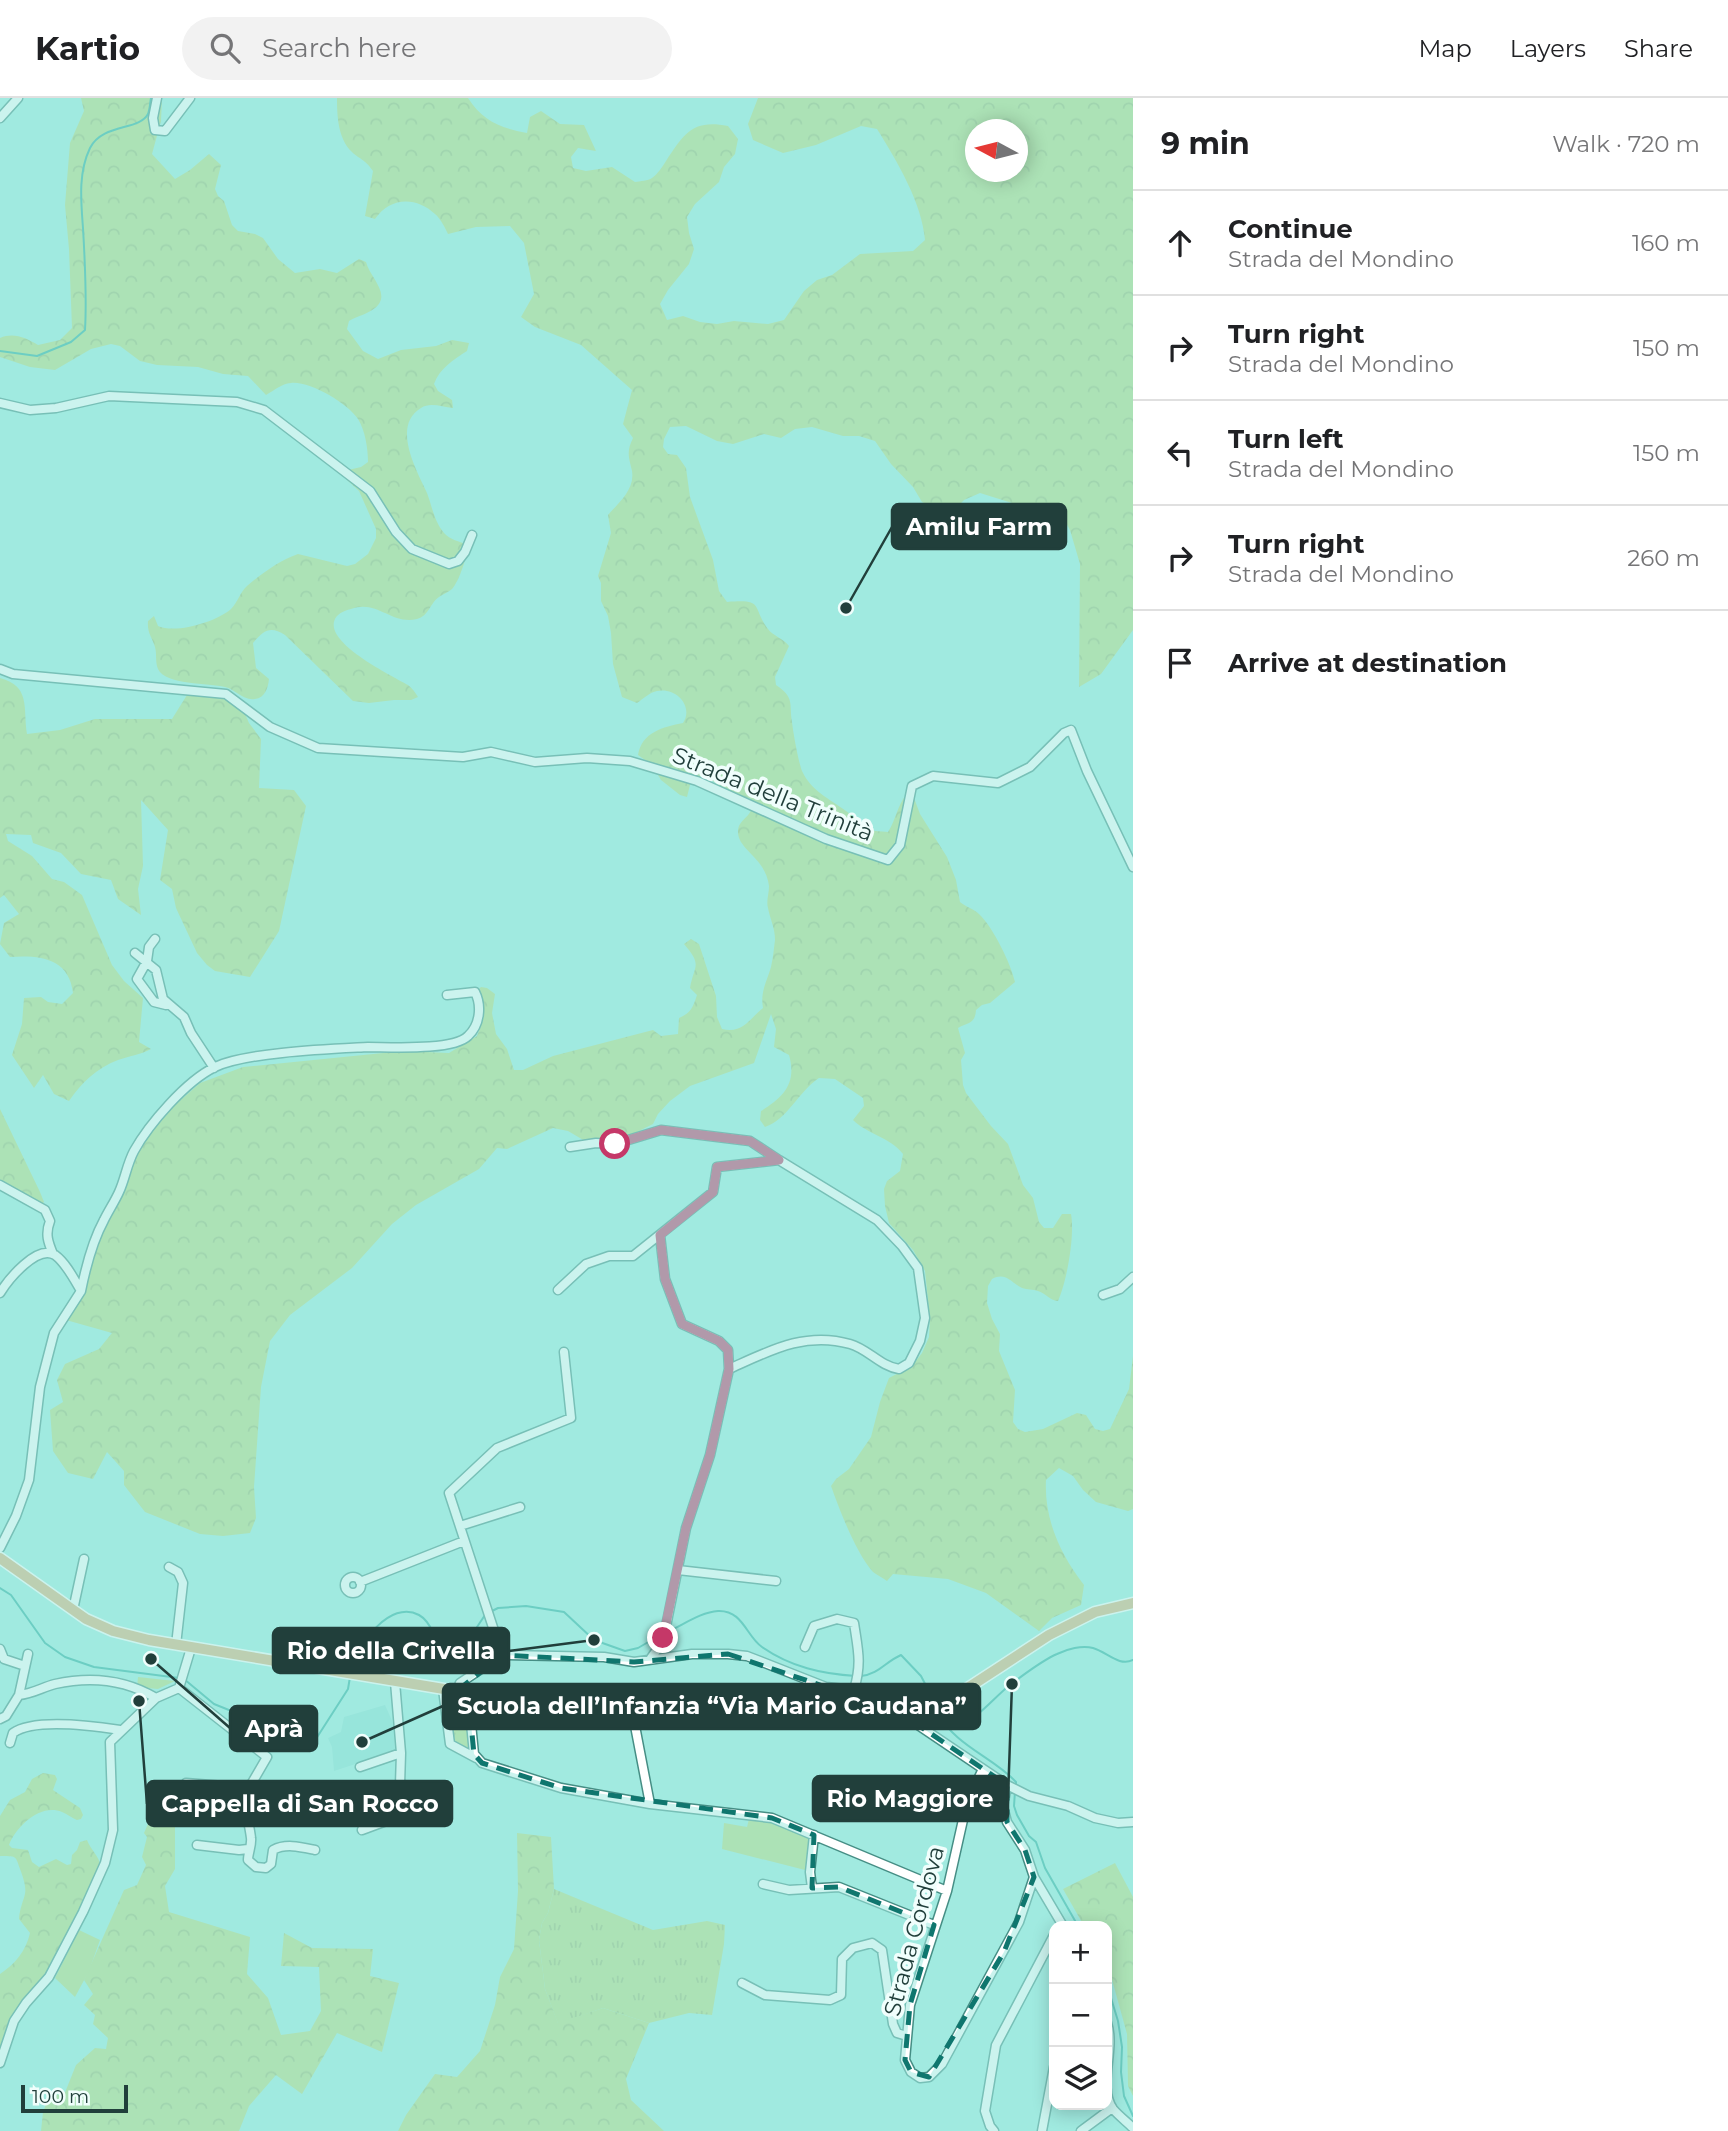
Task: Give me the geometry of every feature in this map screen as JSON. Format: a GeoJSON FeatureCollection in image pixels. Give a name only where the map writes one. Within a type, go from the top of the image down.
{"type":"FeatureCollection","features":[{"type":"Feature","properties":{"kind":"main road"},"geometry":{"type":"LineString","coordinates":[[0,1558],[73,1611],[113,1631],[191,1648],[468,1693],[845,1719],[912,1721],[937,1708],[1049,1635],[1095,1612],[1133,1603]]}},
{"type":"Feature","properties":{"kind":"street"},"geometry":{"type":"LineString","coordinates":[[0,118],[18,98]]}},
{"type":"Feature","properties":{"kind":"street"},"geometry":{"type":"LineString","coordinates":[[157,98],[153,117],[155,130],[165,131],[190,98]]}},
{"type":"Feature","properties":{"kind":"street"},"geometry":{"type":"LineString","coordinates":[[0,403],[30,410],[56,408],[108,396],[237,402],[264,410],[370,491],[396,533],[412,549],[449,564],[458,561],[472,535]]}},
{"type":"Feature","properties":{"kind":"street","name":"Strada della Trinità"},"geometry":{"type":"LineString","coordinates":[[0,669],[13,674],[226,694],[270,727],[318,748],[463,757],[491,752],[535,762],[587,758],[630,761],[697,781],[826,839],[888,860],[900,845],[912,786],[933,776],[998,783],[1030,768],[1064,733],[1071,730],[1087,771],[1133,867]]}},
{"type":"Feature","properties":{"kind":"street"},"geometry":{"type":"LineString","coordinates":[[155,939],[149,947],[146,963],[137,979],[154,1002],[169,1005]]}},
{"type":"Feature","properties":{"kind":"street"},"geometry":{"type":"LineString","coordinates":[[135,953],[156,970],[163,999],[184,1017],[214,1068]]}},
{"type":"Feature","properties":{"kind":"street"},"geometry":{"type":"LineString","coordinates":[[0,1548],[16,1517],[29,1480],[40,1387],[54,1334],[81,1291],[88,1257],[103,1222],[120,1191],[133,1153],[155,1120],[180,1094],[214,1068],[236,1060],[366,1048],[445,1046],[467,1037],[479,1018],[479,1001],[475,992],[447,995]]}},
{"type":"Feature","properties":{"kind":"street"},"geometry":{"type":"LineString","coordinates":[[570,1147],[596,1143],[615,1144],[661,1130],[750,1141],[877,1220],[902,1246],[918,1268],[925,1318],[920,1341],[909,1363],[899,1369],[889,1367],[852,1345],[805,1339],[773,1349],[729,1369]]}},
{"type":"Feature","properties":{"kind":"street"},"geometry":{"type":"LineString","coordinates":[[558,1290],[586,1264],[609,1256],[633,1256],[713,1192],[717,1167],[779,1160]]}},
{"type":"Feature","properties":{"kind":"street"},"geometry":{"type":"LineString","coordinates":[[0,1185],[45,1210],[50,1221],[47,1230],[48,1242],[53,1254],[65,1266],[81,1291]]}},
{"type":"Feature","properties":{"kind":"street"},"geometry":{"type":"LineString","coordinates":[[650,1658],[663,1638],[686,1528],[710,1455],[729,1369],[728,1350],[719,1341],[682,1324],[665,1279],[660,1235]]}},
{"type":"Feature","properties":{"kind":"street"},"geometry":{"type":"LineString","coordinates":[[0,1293],[17,1270],[44,1253],[53,1254]]}},
{"type":"Feature","properties":{"kind":"street"},"geometry":{"type":"LineString","coordinates":[[1103,1295],[1120,1289],[1133,1277]]}},
{"type":"Feature","properties":{"kind":"street"},"geometry":{"type":"LineString","coordinates":[[502,1655],[449,1493],[496,1448],[571,1418],[564,1352]]}},
{"type":"Feature","properties":{"kind":"street"},"geometry":{"type":"LineString","coordinates":[[460,1526],[520,1507]]}},
{"type":"Feature","properties":{"kind":"street"},"geometry":{"type":"LineString","coordinates":[[360,1582],[464,1541]]}},
{"type":"Feature","properties":{"kind":"street"},"geometry":{"type":"LineString","coordinates":[[73,1611],[84,1559]]}},
{"type":"Feature","properties":{"kind":"street"},"geometry":{"type":"LineString","coordinates":[[169,1567],[178,1572],[183,1583],[176,1645]]}},
{"type":"Feature","properties":{"kind":"street"},"geometry":{"type":"LineString","coordinates":[[678,1570],[776,1581]]}},
{"type":"Feature","properties":{"kind":"street"},"geometry":{"type":"LineString","coordinates":[[805,1647],[814,1626],[837,1619],[853,1623],[860,1657],[858,1675],[845,1719]]}},
{"type":"Feature","properties":{"kind":"street"},"geometry":{"type":"LineString","coordinates":[[0,2063],[14,2021],[49,1977],[105,1863],[113,1830],[109,1748],[113,1737],[156,1698],[181,1681],[191,1648]]}},
{"type":"Feature","properties":{"kind":"street"},"geometry":{"type":"LineString","coordinates":[[0,1649],[4,1659],[25,1666]]}},
{"type":"Feature","properties":{"kind":"street"},"geometry":{"type":"LineString","coordinates":[[0,1719],[6,1716],[19,1695],[28,1654]]}},
{"type":"Feature","properties":{"kind":"street"},"geometry":{"type":"LineString","coordinates":[[457,1691],[460,1683],[502,1655],[604,1657],[634,1662],[692,1654],[747,1656],[826,1687],[854,1690]]}},
{"type":"Feature","properties":{"kind":"street"},"geometry":{"type":"LineString","coordinates":[[19,1695],[51,1684],[98,1679],[115,1680],[144,1690],[156,1698]]}},
{"type":"Feature","properties":{"kind":"street"},"geometry":{"type":"LineString","coordinates":[[181,1681],[267,1757],[245,1797],[245,1811],[252,1841],[248,1849],[250,1864],[266,1868],[271,1864],[273,1850],[278,1847],[292,1846],[315,1850]]}},
{"type":"Feature","properties":{"kind":"street"},"geometry":{"type":"LineString","coordinates":[[362,1830],[397,1817],[401,1753],[395,1682]]}},
{"type":"Feature","properties":{"kind":"street"},"geometry":{"type":"LineString","coordinates":[[443,1689],[450,1744],[480,1760]]}},
{"type":"Feature","properties":{"kind":"street"},"geometry":{"type":"LineString","coordinates":[[468,1693],[474,1754],[482,1763],[561,1788],[650,1804],[772,1818],[947,1891]]}},
{"type":"Feature","properties":{"kind":"street"},"geometry":{"type":"LineString","coordinates":[[631,1705],[650,1804]]}},
{"type":"Feature","properties":{"kind":"street"},"geometry":{"type":"LineString","coordinates":[[912,1721],[1009,1786],[1029,1796],[1069,1805],[1094,1818],[1118,1823],[1133,1822]]}},
{"type":"Feature","properties":{"kind":"street"},"geometry":{"type":"LineString","coordinates":[[10,1743],[13,1733],[32,1725],[78,1725],[120,1730]]}},
{"type":"Feature","properties":{"kind":"street"},"geometry":{"type":"LineString","coordinates":[[360,1767],[401,1753]]}},
{"type":"Feature","properties":{"kind":"street","name":"Strada Cordova"},"geometry":{"type":"LineString","coordinates":[[742,1983],[765,1995],[830,2000],[841,1995],[842,1959],[853,1948],[872,1943],[882,1950],[893,2024],[897,2033],[907,2036],[910,2005],[947,1891],[967,1802],[983,1769]]}},
{"type":"Feature","properties":{"kind":"street"},"geometry":{"type":"LineString","coordinates":[[186,1783],[307,1794]]}},
{"type":"Feature","properties":{"kind":"street"},"geometry":{"type":"LineString","coordinates":[[360,1798],[400,1785]]}},
{"type":"Feature","properties":{"kind":"street"},"geometry":{"type":"LineString","coordinates":[[1009,1786],[1003,1807],[1007,1822],[1026,1850],[1034,1877],[1059,1921]]}},
{"type":"Feature","properties":{"kind":"street"},"geometry":{"type":"LineString","coordinates":[[813,1888],[810,1872],[814,1835]]}},
{"type":"Feature","properties":{"kind":"street"},"geometry":{"type":"LineString","coordinates":[[197,1845],[248,1849]]}},
{"type":"Feature","properties":{"kind":"street"},"geometry":{"type":"LineString","coordinates":[[907,2036],[905,2060],[911,2072],[920,2078],[929,2077],[942,2064],[1019,1922],[1034,1877]]}},
{"type":"Feature","properties":{"kind":"street"},"geometry":{"type":"LineString","coordinates":[[763,1884],[789,1889],[839,1887],[934,1925]]}},
{"type":"Feature","properties":{"kind":"street"},"geometry":{"type":"LineString","coordinates":[[994,2131],[985,2111],[996,2045],[1049,1944]]}},
{"type":"Feature","properties":{"kind":"street"},"geometry":{"type":"LineString","coordinates":[[1042,2131],[1049,2094]]}},
{"type":"Feature","properties":{"kind":"street"},"geometry":{"type":"LineString","coordinates":[[1112,2108],[1133,2128]]}},
{"type":"Feature","properties":{"kind":"street"},"geometry":{"type":"LineString","coordinates":[[1081,2131],[1109,2110]]}},
{"type":"Feature","properties":{"kind":"highlighted area"},"geometry":{"type":"Polygon","coordinates":[[[728,1654],[826,1687],[854,1690],[845,1719],[912,1721],[1007,1785],[1007,1822],[1025,1850],[1034,1877],[1004,1952],[929,2077],[911,2072],[905,2060],[910,2005],[934,1925],[839,1887],[812,1888],[814,1835],[772,1818],[561,1788],[482,1763],[474,1754],[468,1693],[457,1691],[502,1655],[634,1662],[728,1654]]]}},
{"type":"Feature","properties":{"kind":"shaded area"},"geometry":{"type":"Polygon","coordinates":[[[385,1705],[393,1723],[395,1751],[334,1771],[332,1747],[328,1738],[341,1732],[344,1717],[385,1705]]]}},
{"type":"Feature","properties":{"kind":"green space"},"geometry":{"type":"Polygon","coordinates":[[[81,98],[162,98],[161,121],[152,154],[175,179],[209,154],[221,165],[215,189],[224,201],[232,225],[238,231],[263,238],[278,259],[295,273],[320,269],[337,273],[359,259],[366,262],[381,292],[380,303],[349,321],[347,329],[363,351],[378,359],[401,350],[436,346],[452,340],[469,343],[467,351],[443,369],[434,384],[438,391],[452,400],[453,408],[432,405],[421,408],[412,416],[407,437],[413,461],[438,524],[449,537],[468,545],[457,580],[452,589],[417,619],[399,619],[376,609],[360,607],[340,613],[334,625],[338,636],[347,646],[374,666],[408,685],[418,697],[411,700],[369,703],[353,701],[285,635],[275,630],[267,631],[253,643],[256,668],[269,679],[265,692],[258,698],[247,698],[225,687],[178,681],[162,674],[158,669],[148,625],[148,621],[154,616],[158,626],[166,628],[196,625],[224,614],[231,609],[247,586],[271,568],[298,554],[347,566],[355,564],[368,554],[376,538],[376,529],[359,491],[346,479],[344,471],[361,467],[368,462],[367,445],[358,419],[346,406],[328,394],[299,383],[284,385],[266,395],[248,376],[223,374],[198,367],[157,365],[140,361],[120,346],[111,344],[91,349],[55,370],[30,367],[0,357],[0,338],[15,336],[38,345],[60,340],[72,328],[65,205],[70,143],[84,111],[81,98]]]}},
{"type":"Feature","properties":{"kind":"green space"},"geometry":{"type":"Polygon","coordinates":[[[337,98],[468,98],[486,118],[508,129],[527,133],[530,117],[541,111],[560,124],[584,125],[596,151],[578,148],[571,157],[573,168],[586,171],[612,167],[635,182],[654,177],[690,131],[706,125],[728,126],[738,139],[735,154],[724,167],[719,182],[695,204],[687,217],[694,249],[689,264],[660,304],[667,320],[683,316],[717,324],[734,321],[768,324],[784,320],[804,291],[860,254],[913,251],[925,240],[914,197],[877,129],[861,126],[816,145],[783,153],[753,140],[748,124],[758,98],[1133,98],[1133,630],[1101,674],[1079,687],[1080,564],[1070,530],[1061,514],[980,493],[964,500],[953,511],[936,509],[922,502],[875,441],[812,427],[795,429],[781,438],[764,434],[733,444],[717,441],[686,426],[670,427],[663,447],[668,454],[677,455],[686,468],[690,497],[713,560],[719,591],[727,602],[752,603],[768,629],[789,646],[775,677],[776,685],[790,701],[798,755],[806,778],[821,794],[853,816],[863,827],[871,830],[888,832],[907,794],[914,798],[920,814],[947,857],[956,880],[960,902],[977,912],[990,928],[1013,974],[1015,982],[990,1003],[976,1010],[971,1022],[958,1028],[965,1053],[961,1060],[963,1085],[991,1126],[1008,1144],[1023,1185],[1033,1198],[1039,1222],[1044,1228],[1053,1228],[1062,1214],[1071,1214],[1072,1234],[1058,1301],[1038,1291],[1022,1288],[1004,1277],[992,1279],[988,1286],[987,1303],[1000,1334],[999,1351],[1015,1390],[1013,1422],[1018,1429],[1025,1432],[1043,1429],[1077,1413],[1086,1415],[1095,1429],[1110,1429],[1129,1389],[1133,1356],[1133,1509],[1128,1511],[1096,1502],[1073,1476],[1059,1468],[1046,1480],[1048,1508],[1055,1536],[1084,1585],[1081,1605],[1052,1618],[1039,1631],[986,1593],[948,1579],[893,1574],[887,1581],[873,1572],[849,1531],[831,1486],[849,1469],[871,1437],[889,1378],[912,1366],[929,1337],[925,1271],[913,1250],[889,1223],[885,1206],[884,1189],[887,1181],[900,1171],[903,1154],[892,1143],[853,1120],[864,1106],[863,1098],[835,1079],[819,1078],[773,1123],[765,1127],[760,1120],[761,1111],[787,1088],[791,1074],[789,1055],[774,1047],[776,1029],[771,1014],[754,1063],[690,1086],[670,1101],[653,1124],[617,1142],[585,1141],[568,1131],[553,1128],[507,1149],[497,1148],[479,1169],[416,1205],[392,1224],[352,1268],[290,1315],[270,1341],[261,1387],[254,1487],[256,1518],[250,1533],[223,1536],[200,1534],[145,1512],[124,1485],[124,1471],[107,1452],[93,1479],[68,1473],[53,1451],[50,1410],[63,1402],[57,1380],[65,1364],[99,1349],[112,1333],[66,1320],[86,1288],[93,1253],[104,1226],[118,1204],[136,1156],[175,1105],[200,1083],[243,1067],[403,1051],[449,1053],[477,1036],[483,1020],[484,1005],[479,989],[481,987],[495,994],[492,1013],[496,1034],[507,1049],[514,1070],[523,1070],[553,1056],[653,1030],[661,1036],[678,1034],[679,1018],[691,1009],[697,995],[690,988],[696,966],[694,957],[684,944],[691,939],[699,944],[716,996],[717,1017],[722,1029],[741,1027],[763,1008],[763,992],[771,967],[775,936],[767,905],[767,876],[739,838],[739,827],[751,810],[751,799],[728,791],[706,777],[691,781],[687,797],[680,795],[661,780],[652,765],[638,755],[640,747],[654,732],[683,723],[686,717],[685,704],[676,695],[664,691],[652,693],[637,703],[622,697],[613,664],[611,633],[608,616],[601,601],[601,583],[598,576],[611,533],[608,515],[625,496],[631,484],[629,451],[633,438],[623,424],[632,390],[581,345],[535,327],[521,317],[534,294],[524,243],[510,226],[476,227],[448,234],[435,214],[412,202],[388,206],[375,219],[365,216],[373,171],[347,147],[339,127],[337,98]]]}},
{"type":"Feature","properties":{"kind":"green space"},"geometry":{"type":"Polygon","coordinates":[[[0,678],[17,686],[21,692],[27,734],[60,730],[95,719],[172,719],[187,695],[239,700],[249,723],[261,739],[259,788],[294,790],[306,806],[279,931],[250,977],[215,971],[197,953],[176,908],[172,889],[160,880],[168,830],[141,800],[143,866],[138,889],[141,915],[118,899],[111,880],[81,874],[61,853],[33,843],[31,835],[6,834],[8,841],[32,856],[52,879],[64,882],[82,895],[112,965],[124,981],[143,998],[139,1042],[151,1049],[103,1067],[84,1082],[69,1101],[54,1094],[43,1075],[34,1088],[12,1055],[22,1024],[24,998],[41,997],[48,1002],[62,1004],[73,993],[66,972],[59,966],[42,958],[10,957],[0,944],[4,923],[19,914],[4,895],[0,898],[0,678]]]}},
{"type":"Feature","properties":{"kind":"green space"},"geometry":{"type":"Polygon","coordinates":[[[0,1109],[40,1192],[44,1202],[42,1204],[0,1183],[0,1109]]]}},
{"type":"Feature","properties":{"kind":"green space"},"geometry":{"type":"Polygon","coordinates":[[[138,1677],[175,1681],[158,1689],[137,1687],[138,1677]]]}},
{"type":"Feature","properties":{"kind":"green space"},"geometry":{"type":"Polygon","coordinates":[[[450,1698],[463,1700],[471,1751],[455,1743],[450,1698]]]}},
{"type":"Feature","properties":{"kind":"green space"},"geometry":{"type":"Polygon","coordinates":[[[43,1773],[55,1775],[57,1779],[53,1790],[80,1808],[83,1815],[77,1820],[54,1810],[37,1814],[23,1824],[9,1845],[12,1848],[28,1850],[32,1862],[39,1867],[56,1859],[67,1865],[71,1864],[72,1855],[80,1842],[87,1840],[100,1865],[60,1950],[44,1977],[13,2014],[0,2049],[0,1974],[19,1956],[30,1933],[19,1919],[25,1891],[18,1864],[14,1857],[0,1856],[0,1816],[10,1800],[25,1792],[32,1779],[43,1773]]]}},
{"type":"Feature","properties":{"kind":"green space"},"geometry":{"type":"Polygon","coordinates":[[[163,1782],[166,1815],[175,1818],[175,1869],[165,1886],[169,1912],[250,1937],[247,1974],[268,1998],[281,2035],[310,2031],[321,2011],[319,1967],[281,1966],[284,1933],[312,1948],[373,1949],[370,1976],[399,1983],[382,2052],[337,2033],[302,2094],[276,2075],[249,2106],[239,2131],[41,2131],[43,2112],[50,2094],[64,2095],[76,2065],[95,2048],[106,2049],[108,2038],[93,2024],[95,2015],[84,2005],[93,1994],[84,1980],[124,1890],[137,1885],[146,1865],[142,1857],[147,1837],[144,1833],[151,1817],[151,1789],[163,1782]]]}},
{"type":"Feature","properties":{"kind":"green space"},"geometry":{"type":"Polygon","coordinates":[[[749,1819],[772,1821],[809,1838],[805,1870],[722,1849],[724,1823],[747,1827],[749,1819]]]}},
{"type":"Feature","properties":{"kind":"green space"},"geometry":{"type":"Polygon","coordinates":[[[517,1833],[551,1837],[554,1889],[539,1940],[545,1989],[558,2023],[603,2008],[649,2023],[626,2079],[631,2100],[664,2131],[398,2131],[435,2074],[457,2077],[480,2051],[495,2005],[500,1977],[514,1949],[518,1891],[517,1833]]]}},
{"type":"Feature","properties":{"kind":"green space"},"geometry":{"type":"Polygon","coordinates":[[[1115,1863],[1133,1897],[1133,2096],[1128,2086],[1127,2034],[1112,1980],[1112,1921],[1081,1921],[1063,1889],[1115,1863]]]}},
{"type":"Feature","properties":{"kind":"green space"},"geometry":{"type":"Polygon","coordinates":[[[554,1889],[653,1930],[707,1921],[725,1925],[712,2015],[689,2013],[649,2023],[603,2008],[558,2024],[545,1989],[539,1940],[554,1889]]]}},
{"type":"Feature","properties":{"kind":"green space"},"geometry":{"type":"Polygon","coordinates":[[[79,1930],[100,1940],[89,1971],[75,1997],[55,1978],[79,1930]]]}},
{"type":"Feature","properties":{"kind":"waterway"},"geometry":{"type":"LineString","coordinates":[[0,351],[37,356],[71,342],[85,330],[86,279],[81,197],[86,158],[90,148],[103,135],[143,119],[148,114],[151,98]]}},
{"type":"Feature","properties":{"kind":"waterway"},"geometry":{"type":"LineString","coordinates":[[0,1588],[11,1595],[45,1643],[65,1657],[94,1667],[179,1678]]}},
{"type":"Feature","properties":{"kind":"waterway"},"geometry":{"type":"LineString","coordinates":[[490,1612],[498,1608],[526,1606],[564,1612],[594,1640],[625,1651],[638,1648],[662,1634]]}},
{"type":"Feature","properties":{"kind":"waterway"},"geometry":{"type":"LineString","coordinates":[[353,1668],[368,1637],[386,1619],[397,1613],[408,1612],[424,1618],[434,1634],[442,1659],[450,1662],[457,1657],[485,1615]]}},
{"type":"Feature","properties":{"kind":"waterway"},"geometry":{"type":"LineString","coordinates":[[667,1632],[705,1614],[726,1612],[739,1619],[762,1647],[784,1660],[819,1671],[856,1676]]}},
{"type":"Feature","properties":{"kind":"waterway"},"geometry":{"type":"LineString","coordinates":[[951,1729],[968,1722],[1033,1668],[1065,1651],[1089,1647],[1123,1662],[1133,1660]]}},
{"type":"Feature","properties":{"kind":"waterway"},"geometry":{"type":"LineString","coordinates":[[861,1676],[873,1673],[901,1655],[921,1676],[935,1703]]}},
{"type":"Feature","properties":{"kind":"waterway"},"geometry":{"type":"LineString","coordinates":[[184,1679],[214,1704],[259,1722],[274,1737],[295,1749],[314,1742],[348,1689],[350,1677]]}},
{"type":"Feature","properties":{"kind":"waterway"},"geometry":{"type":"LineString","coordinates":[[938,1712],[954,1734],[1006,1773],[1016,1785]]}},
{"type":"Feature","properties":{"kind":"waterway"},"geometry":{"type":"LineString","coordinates":[[1015,1791],[1014,1806],[1017,1815],[1029,1836],[1036,1842],[1045,1868],[1075,1921]]}},
{"type":"Feature","properties":{"kind":"waterway"},"geometry":{"type":"LineString","coordinates":[[1112,2001],[1122,2047],[1124,2096],[1133,2116]]}},
{"type":"Feature","properties":{"kind":"place","name":"Amilu Farm"},"geometry":{"type":"Point","coordinates":[846,608]}},
{"type":"Feature","properties":{"kind":"place","name":"Rio della Crivella"},"geometry":{"type":"Point","coordinates":[594,1640]}},
{"type":"Feature","properties":{"kind":"place","name":"Aprà"},"geometry":{"type":"Point","coordinates":[151,1659]}},
{"type":"Feature","properties":{"kind":"place","name":"Rio Maggiore"},"geometry":{"type":"Point","coordinates":[1012,1684]}},
{"type":"Feature","properties":{"kind":"place","name":"Cappella di San Rocco"},"geometry":{"type":"Point","coordinates":[139,1701]}},
{"type":"Feature","properties":{"kind":"place","name":"Scuola dell’Infanzia “Via Mario Caudana”"},"geometry":{"type":"Point","coordinates":[362,1742]}},
{"type":"Feature","properties":{"kind":"route"},"geometry":{"type":"LineString","coordinates":[[615,1144],[661,1130],[750,1141],[779,1160],[717,1167],[713,1192],[660,1235],[665,1279],[682,1324],[719,1341],[728,1350],[729,1369],[710,1455],[686,1528],[663,1638]]}}]}
